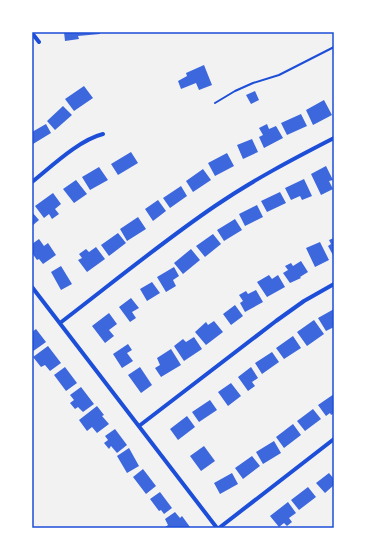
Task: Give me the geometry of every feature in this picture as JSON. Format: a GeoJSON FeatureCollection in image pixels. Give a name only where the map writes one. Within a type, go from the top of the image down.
{"type":"FeatureCollection","features":[{"type":"Feature","properties":{"kind":"street"},"geometry":{"type":"LineString","coordinates":[[32,33],[39,42]]}},
{"type":"Feature","properties":{"kind":"street"},"geometry":{"type":"LineString","coordinates":[[32,182],[81,144],[96,136],[104,134]]}},
{"type":"Feature","properties":{"kind":"street"},"geometry":{"type":"LineString","coordinates":[[60,323],[216,205],[275,169],[334,138]]}},
{"type":"Feature","properties":{"kind":"street"},"geometry":{"type":"LineString","coordinates":[[139,426],[276,321],[304,301],[334,284]]}},
{"type":"Feature","properties":{"kind":"street"},"geometry":{"type":"LineString","coordinates":[[32,287],[218,528],[334,439]]}},
{"type":"Feature","properties":{"kind":"lane"},"geometry":{"type":"LineString","coordinates":[[215,103],[235,91],[253,83],[279,75],[334,47]]}},
{"type":"Feature","properties":{"kind":"building"},"geometry":{"type":"Polygon","coordinates":[[[64,32],[100,32],[100,34],[78,36],[79,39],[65,41],[64,32]]]}},
{"type":"Feature","properties":{"kind":"building"},"geometry":{"type":"Polygon","coordinates":[[[204,65],[212,85],[199,90],[196,83],[181,89],[178,81],[187,76],[186,73],[204,65]]]}},
{"type":"Feature","properties":{"kind":"building"},"geometry":{"type":"Polygon","coordinates":[[[84,86],[93,98],[74,111],[65,99],[84,86]]]}},
{"type":"Feature","properties":{"kind":"building"},"geometry":{"type":"Polygon","coordinates":[[[255,91],[259,100],[251,104],[246,95],[255,91]]]}},
{"type":"Feature","properties":{"kind":"building"},"geometry":{"type":"Polygon","coordinates":[[[324,100],[332,115],[313,125],[306,110],[324,100]]]}},
{"type":"Feature","properties":{"kind":"building"},"geometry":{"type":"Polygon","coordinates":[[[63,106],[72,115],[55,130],[47,121],[63,106]]]}},
{"type":"Feature","properties":{"kind":"building"},"geometry":{"type":"Polygon","coordinates":[[[301,114],[307,126],[287,135],[281,123],[301,114]]]}},
{"type":"Feature","properties":{"kind":"building"},"geometry":{"type":"Polygon","coordinates":[[[46,124],[51,133],[33,144],[32,132],[46,124]]]}},
{"type":"Feature","properties":{"kind":"building"},"geometry":{"type":"Polygon","coordinates":[[[267,124],[269,129],[276,126],[283,138],[264,148],[259,137],[263,135],[259,128],[267,124]]]}},
{"type":"Feature","properties":{"kind":"building"},"geometry":{"type":"Polygon","coordinates":[[[252,139],[258,152],[243,159],[237,145],[252,139]]]}},
{"type":"Feature","properties":{"kind":"building"},"geometry":{"type":"Polygon","coordinates":[[[131,152],[138,163],[118,175],[111,164],[131,152]]]}},
{"type":"Feature","properties":{"kind":"building"},"geometry":{"type":"Polygon","coordinates":[[[227,153],[234,166],[215,176],[208,163],[227,153]]]}},
{"type":"Feature","properties":{"kind":"building"},"geometry":{"type":"Polygon","coordinates":[[[326,166],[333,180],[329,181],[333,189],[321,195],[311,174],[326,166]]]}},
{"type":"Feature","properties":{"kind":"building"},"geometry":{"type":"Polygon","coordinates":[[[99,167],[108,180],[90,190],[82,177],[99,167]]]}},
{"type":"Feature","properties":{"kind":"building"},"geometry":{"type":"Polygon","coordinates":[[[203,169],[211,180],[193,192],[186,181],[203,169]]]}},
{"type":"Feature","properties":{"kind":"building"},"geometry":{"type":"Polygon","coordinates":[[[304,179],[312,196],[302,200],[300,196],[291,200],[285,188],[304,179]]]}},
{"type":"Feature","properties":{"kind":"building"},"geometry":{"type":"Polygon","coordinates":[[[76,180],[87,194],[74,203],[63,189],[76,180]]]}},
{"type":"Feature","properties":{"kind":"building"},"geometry":{"type":"Polygon","coordinates":[[[181,186],[187,196],[170,208],[163,198],[181,186]]]}},
{"type":"Feature","properties":{"kind":"building"},"geometry":{"type":"Polygon","coordinates":[[[280,192],[286,203],[267,212],[261,201],[280,192]]]}},
{"type":"Feature","properties":{"kind":"building"},"geometry":{"type":"Polygon","coordinates":[[[53,193],[61,204],[55,209],[59,214],[52,219],[49,214],[44,218],[35,206],[53,193]]]}},
{"type":"Feature","properties":{"kind":"building"},"geometry":{"type":"Polygon","coordinates":[[[158,200],[166,211],[153,221],[145,209],[158,200]]]}},
{"type":"Feature","properties":{"kind":"building"},"geometry":{"type":"Polygon","coordinates":[[[257,205],[263,217],[245,226],[239,214],[257,205]]]}},
{"type":"Feature","properties":{"kind":"building"},"geometry":{"type":"Polygon","coordinates":[[[32,212],[39,220],[32,226],[32,212]]]}},
{"type":"Feature","properties":{"kind":"building"},"geometry":{"type":"Polygon","coordinates":[[[138,217],[146,229],[127,241],[120,229],[138,217]]]}},
{"type":"Feature","properties":{"kind":"building"},"geometry":{"type":"Polygon","coordinates":[[[235,219],[242,230],[224,241],[217,230],[235,219]]]}},
{"type":"Feature","properties":{"kind":"building"},"geometry":{"type":"Polygon","coordinates":[[[118,233],[126,243],[109,256],[101,245],[118,233]]]}},
{"type":"Feature","properties":{"kind":"building"},"geometry":{"type":"Polygon","coordinates":[[[213,234],[221,244],[205,257],[196,246],[213,234]]]}},
{"type":"Feature","properties":{"kind":"building"},"geometry":{"type":"Polygon","coordinates":[[[334,238],[334,257],[328,246],[331,244],[329,240],[334,238]]]}},
{"type":"Feature","properties":{"kind":"building"},"geometry":{"type":"Polygon","coordinates":[[[39,239],[44,246],[48,243],[56,255],[43,264],[39,259],[37,260],[32,253],[32,244],[39,239]]]}},
{"type":"Feature","properties":{"kind":"building"},"geometry":{"type":"Polygon","coordinates":[[[320,242],[329,260],[315,267],[306,248],[320,242]]]}},
{"type":"Feature","properties":{"kind":"building"},"geometry":{"type":"Polygon","coordinates":[[[96,247],[105,259],[87,272],[78,260],[82,258],[79,254],[86,249],[89,252],[96,247]]]}},
{"type":"Feature","properties":{"kind":"building"},"geometry":{"type":"Polygon","coordinates":[[[191,249],[200,260],[183,274],[174,263],[191,249]]]}},
{"type":"Feature","properties":{"kind":"building"},"geometry":{"type":"Polygon","coordinates":[[[301,261],[308,272],[300,277],[301,278],[290,283],[283,273],[288,270],[285,266],[291,263],[293,266],[301,261]]]}},
{"type":"Feature","properties":{"kind":"building"},"geometry":{"type":"Polygon","coordinates":[[[61,266],[72,284],[61,290],[51,272],[61,266]]]}},
{"type":"Feature","properties":{"kind":"building"},"geometry":{"type":"Polygon","coordinates":[[[174,267],[179,276],[173,280],[176,286],[166,292],[157,277],[174,267]]]}},
{"type":"Feature","properties":{"kind":"building"},"geometry":{"type":"Polygon","coordinates":[[[269,275],[272,279],[278,275],[285,287],[267,297],[257,282],[269,275]]]}},
{"type":"Feature","properties":{"kind":"building"},"geometry":{"type":"Polygon","coordinates":[[[152,282],[160,293],[147,301],[140,289],[152,282]]]}},
{"type":"Feature","properties":{"kind":"building"},"geometry":{"type":"Polygon","coordinates":[[[256,290],[263,302],[245,312],[240,303],[243,301],[239,295],[246,291],[248,294],[256,290]]]}},
{"type":"Feature","properties":{"kind":"building"},"geometry":{"type":"Polygon","coordinates":[[[131,298],[139,308],[132,312],[136,318],[130,322],[119,307],[131,298]]]}},
{"type":"Feature","properties":{"kind":"building"},"geometry":{"type":"Polygon","coordinates":[[[235,305],[243,316],[231,325],[223,314],[235,305]]]}},
{"type":"Feature","properties":{"kind":"building"},"geometry":{"type":"Polygon","coordinates":[[[334,309],[334,327],[326,331],[318,318],[334,309]]]}},
{"type":"Feature","properties":{"kind":"building"},"geometry":{"type":"Polygon","coordinates":[[[109,313],[117,324],[109,330],[114,336],[105,343],[92,326],[109,313]]]}},
{"type":"Feature","properties":{"kind":"building"},"geometry":{"type":"Polygon","coordinates":[[[314,320],[324,334],[307,346],[297,332],[314,320]]]}},
{"type":"Feature","properties":{"kind":"building"},"geometry":{"type":"Polygon","coordinates":[[[214,321],[223,332],[206,345],[195,332],[206,322],[208,325],[214,321]]]}},
{"type":"Feature","properties":{"kind":"building"},"geometry":{"type":"Polygon","coordinates":[[[36,329],[46,342],[32,352],[32,332],[36,329]]]}},
{"type":"Feature","properties":{"kind":"building"},"geometry":{"type":"Polygon","coordinates":[[[293,336],[301,348],[284,359],[276,348],[293,336]]]}},
{"type":"Feature","properties":{"kind":"building"},"geometry":{"type":"Polygon","coordinates":[[[194,337],[202,349],[184,361],[174,346],[183,339],[186,342],[194,337]]]}},
{"type":"Feature","properties":{"kind":"building"},"geometry":{"type":"Polygon","coordinates":[[[128,344],[132,350],[127,353],[133,361],[122,368],[113,354],[128,344]]]}},
{"type":"Feature","properties":{"kind":"building"},"geometry":{"type":"Polygon","coordinates":[[[48,346],[61,363],[50,371],[45,365],[41,367],[33,357],[48,346]]]}},
{"type":"Feature","properties":{"kind":"building"},"geometry":{"type":"Polygon","coordinates":[[[171,349],[181,365],[161,377],[155,368],[160,365],[157,358],[171,349]]]}},
{"type":"Feature","properties":{"kind":"building"},"geometry":{"type":"Polygon","coordinates":[[[272,352],[279,362],[262,374],[255,363],[272,352]]]}},
{"type":"Feature","properties":{"kind":"building"},"geometry":{"type":"Polygon","coordinates":[[[65,367],[77,383],[66,391],[54,375],[65,367]]]}},
{"type":"Feature","properties":{"kind":"building"},"geometry":{"type":"Polygon","coordinates":[[[140,367],[152,385],[141,393],[128,375],[140,367]]]}},
{"type":"Feature","properties":{"kind":"building"},"geometry":{"type":"Polygon","coordinates":[[[251,367],[258,378],[252,382],[255,386],[248,391],[238,377],[251,367]]]}},
{"type":"Feature","properties":{"kind":"building"},"geometry":{"type":"Polygon","coordinates":[[[231,383],[241,396],[228,406],[218,392],[231,383]]]}},
{"type":"Feature","properties":{"kind":"building"},"geometry":{"type":"Polygon","coordinates":[[[81,387],[94,404],[83,412],[78,407],[75,409],[70,403],[74,400],[70,395],[81,387]]]}},
{"type":"Feature","properties":{"kind":"building"},"geometry":{"type":"Polygon","coordinates":[[[334,394],[334,413],[331,415],[330,413],[326,416],[318,405],[334,394]]]}},
{"type":"Feature","properties":{"kind":"building"},"geometry":{"type":"Polygon","coordinates":[[[210,400],[217,410],[199,422],[192,412],[210,400]]]}},
{"type":"Feature","properties":{"kind":"building"},"geometry":{"type":"Polygon","coordinates":[[[97,406],[104,415],[102,416],[109,424],[97,433],[92,427],[87,431],[79,420],[97,406]]]}},
{"type":"Feature","properties":{"kind":"building"},"geometry":{"type":"Polygon","coordinates":[[[313,409],[321,419],[305,431],[297,421],[313,409]]]}},
{"type":"Feature","properties":{"kind":"building"},"geometry":{"type":"Polygon","coordinates":[[[187,416],[195,427],[178,440],[170,429],[187,416]]]}},
{"type":"Feature","properties":{"kind":"building"},"geometry":{"type":"Polygon","coordinates":[[[293,424],[301,435],[284,448],[276,437],[293,424]]]}},
{"type":"Feature","properties":{"kind":"building"},"geometry":{"type":"Polygon","coordinates":[[[115,429],[127,445],[117,453],[111,446],[109,449],[104,443],[108,440],[105,436],[115,429]]]}},
{"type":"Feature","properties":{"kind":"building"},"geometry":{"type":"Polygon","coordinates":[[[274,441],[281,453],[263,464],[256,452],[274,441]]]}},
{"type":"Feature","properties":{"kind":"building"},"geometry":{"type":"Polygon","coordinates":[[[204,446],[215,461],[201,471],[190,456],[204,446]]]}},
{"type":"Feature","properties":{"kind":"building"},"geometry":{"type":"Polygon","coordinates":[[[129,448],[139,466],[127,473],[117,456],[129,448]]]}},
{"type":"Feature","properties":{"kind":"building"},"geometry":{"type":"Polygon","coordinates":[[[252,456],[260,466],[243,479],[235,468],[252,456]]]}},
{"type":"Feature","properties":{"kind":"building"},"geometry":{"type":"Polygon","coordinates":[[[143,469],[156,486],[146,494],[133,477],[143,469]]]}},
{"type":"Feature","properties":{"kind":"building"},"geometry":{"type":"Polygon","coordinates":[[[232,473],[238,484],[220,494],[214,483],[232,473]]]}},
{"type":"Feature","properties":{"kind":"building"},"geometry":{"type":"Polygon","coordinates":[[[329,473],[334,479],[334,485],[325,493],[316,483],[329,473]]]}},
{"type":"Feature","properties":{"kind":"building"},"geometry":{"type":"Polygon","coordinates":[[[308,487],[316,497],[299,510],[291,500],[308,487]]]}},
{"type":"Feature","properties":{"kind":"building"},"geometry":{"type":"Polygon","coordinates":[[[160,492],[172,508],[164,514],[161,510],[159,511],[150,499],[160,492]]]}},
{"type":"Feature","properties":{"kind":"building"},"geometry":{"type":"Polygon","coordinates":[[[288,502],[296,513],[289,518],[292,522],[287,526],[284,523],[279,527],[270,516],[288,502]]]}},
{"type":"Feature","properties":{"kind":"building"},"geometry":{"type":"Polygon","coordinates":[[[175,512],[180,518],[182,516],[190,527],[164,528],[168,525],[165,519],[175,512]]]}}]}
